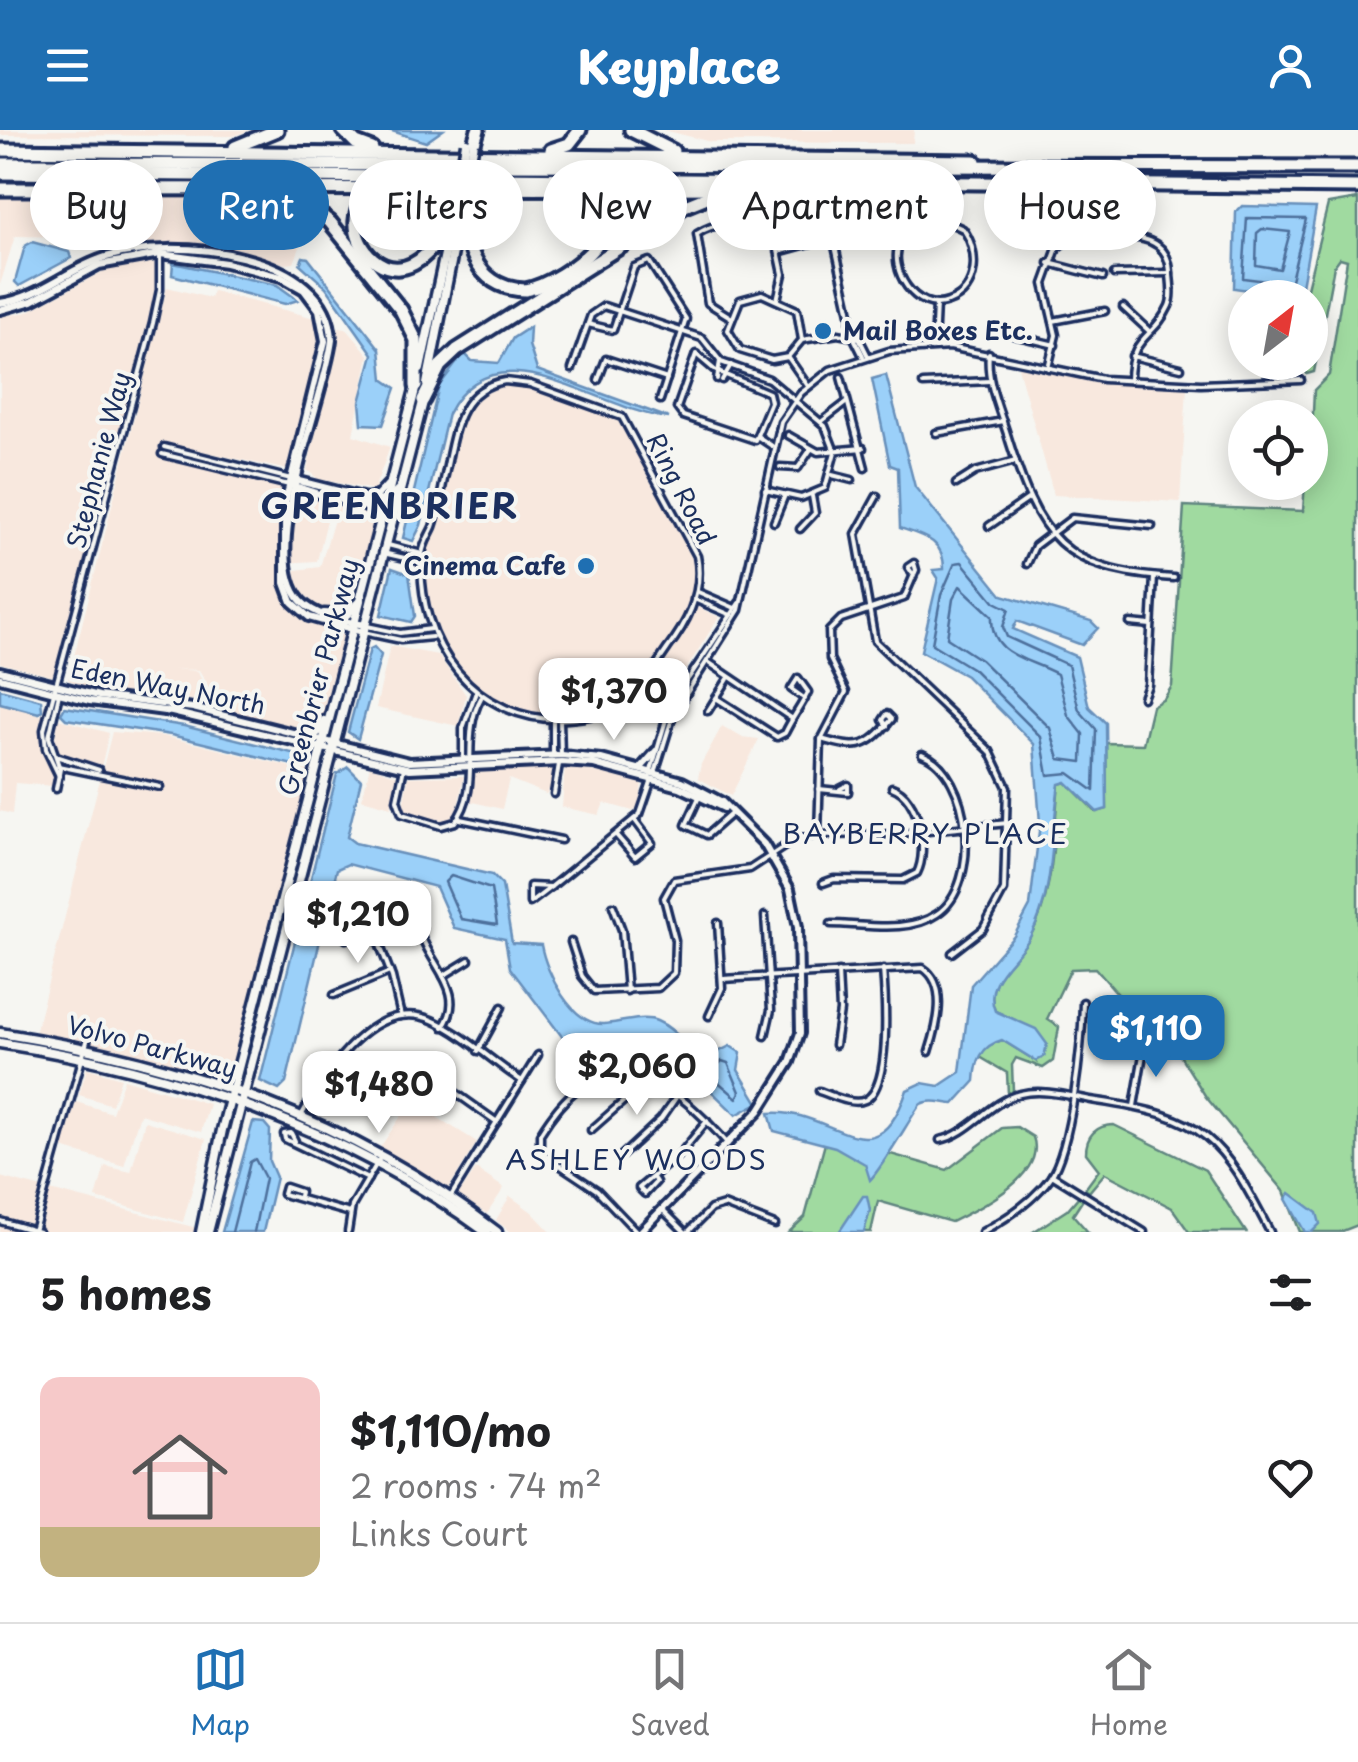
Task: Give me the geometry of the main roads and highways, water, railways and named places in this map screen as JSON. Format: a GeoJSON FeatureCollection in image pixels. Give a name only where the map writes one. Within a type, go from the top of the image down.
{"type":"FeatureCollection","features":[{"type":"Feature","properties":{"kind":"highway"},"geometry":{"type":"LineString","coordinates":[[194,150],[240,146],[277,130]]}},
{"type":"Feature","properties":{"kind":"highway"},"geometry":{"type":"LineString","coordinates":[[343,130],[356,144],[395,154]]}},
{"type":"Feature","properties":{"kind":"highway"},"geometry":{"type":"LineString","coordinates":[[532,154],[566,146],[580,130]]}},
{"type":"Feature","properties":{"kind":"highway"},"geometry":{"type":"LineString","coordinates":[[630,130],[662,148],[702,156]]}},
{"type":"Feature","properties":{"kind":"highway"},"geometry":{"type":"LineString","coordinates":[[0,159],[127,149],[948,158],[984,162]]}},
{"type":"Feature","properties":{"kind":"highway"},"geometry":{"type":"LineString","coordinates":[[0,159],[984,163]]}},
{"type":"Feature","properties":{"kind":"highway"},"geometry":{"type":"LineString","coordinates":[[0,159],[1358,166]]}},
{"type":"Feature","properties":{"kind":"highway"},"geometry":{"type":"LineString","coordinates":[[0,159],[183,170]]}},
{"type":"Feature","properties":{"kind":"highway"},"geometry":{"type":"LineString","coordinates":[[0,159],[707,175]]}},
{"type":"Feature","properties":{"kind":"highway"},"geometry":{"type":"LineString","coordinates":[[1156,164],[1358,166]]}},
{"type":"Feature","properties":{"kind":"highway"},"geometry":{"type":"LineString","coordinates":[[329,176],[707,180]]}},
{"type":"Feature","properties":{"kind":"highway"},"geometry":{"type":"LineString","coordinates":[[0,185],[183,183]]}},
{"type":"Feature","properties":{"kind":"highway"},"geometry":{"type":"LineString","coordinates":[[1156,184],[1358,185]]}},
{"type":"Feature","properties":{"kind":"highway"},"geometry":{"type":"LineString","coordinates":[[0,185],[183,187]]}},
{"type":"Feature","properties":{"kind":"highway"},"geometry":{"type":"LineString","coordinates":[[1156,185],[1358,185]]}},
{"type":"Feature","properties":{"kind":"highway"},"geometry":{"type":"LineString","coordinates":[[523,188],[707,189]]}},
{"type":"Feature","properties":{"kind":"highway"},"geometry":{"type":"LineString","coordinates":[[470,250],[474,260],[502,285],[529,289],[547,283],[594,252],[605,230],[603,213],[590,197],[534,188]]}},
{"type":"Feature","properties":{"kind":"highway"},"geometry":{"type":"LineString","coordinates":[[423,400],[440,366],[457,350],[694,201],[707,198]]}},
{"type":"Feature","properties":{"kind":"highway"},"geometry":{"type":"LineString","coordinates":[[329,224],[338,230],[410,324],[417,346],[416,386]]}},
{"type":"Feature","properties":{"kind":"highway"},"geometry":{"type":"LineString","coordinates":[[369,250],[382,263],[406,268],[434,250]]}},
{"type":"Feature","properties":{"kind":"main road","name":"Greenbrier Parkway"},"geometry":{"type":"LineString","coordinates":[[467,160],[472,134]]}},
{"type":"Feature","properties":{"kind":"main road","name":"Greenbrier Parkway"},"geometry":{"type":"LineString","coordinates":[[326,746],[342,671],[359,628],[363,595],[448,250]]}},
{"type":"Feature","properties":{"kind":"main road","name":"Greenbrier Parkway"},"geometry":{"type":"LineString","coordinates":[[205,1232],[234,1102],[326,746],[423,400],[450,250]]}},
{"type":"Feature","properties":{"kind":"main road"},"geometry":{"type":"LineString","coordinates":[[356,502],[375,511],[380,526]]}},
{"type":"Feature","properties":{"kind":"main road"},"geometry":{"type":"LineString","coordinates":[[324,614],[346,615],[363,595]]}},
{"type":"Feature","properties":{"kind":"main road"},"geometry":{"type":"LineString","coordinates":[[302,735],[321,728],[333,684],[342,671]]}},
{"type":"Feature","properties":{"kind":"main road","name":"Volvo Parkway"},"geometry":{"type":"LineString","coordinates":[[0,1033],[86,1047],[238,1090],[300,1118],[448,1200],[496,1232]]}},
{"type":"Feature","properties":{"kind":"main road","name":"Volvo Parkway"},"geometry":{"type":"LineString","coordinates":[[0,1044],[83,1059],[300,1118]]}},
{"type":"Feature","properties":{"kind":"main road","name":"Volvo Parkway"},"geometry":{"type":"LineString","coordinates":[[378,1161],[486,1232]]}},
{"type":"Feature","properties":{"kind":"water"},"geometry":{"type":"Polygon","coordinates":[[[389,130],[443,130],[426,142],[389,130]]]}},
{"type":"Feature","properties":{"kind":"water"},"geometry":{"type":"Polygon","coordinates":[[[1242,206],[1316,208],[1303,280],[1234,280],[1236,212],[1242,206]]]}},
{"type":"Feature","properties":{"kind":"water"},"geometry":{"type":"Polygon","coordinates":[[[30,243],[30,250],[62,250],[69,252],[71,258],[19,286],[15,282],[25,246],[30,243]]]}},
{"type":"Feature","properties":{"kind":"water"},"geometry":{"type":"Polygon","coordinates":[[[303,257],[308,258],[380,349],[383,379],[396,388],[383,425],[362,424],[360,402],[373,354],[326,287],[300,264],[303,257]]]}},
{"type":"Feature","properties":{"kind":"water"},"geometry":{"type":"Polygon","coordinates":[[[173,263],[277,285],[298,300],[285,304],[172,275],[173,263]]]}},
{"type":"Feature","properties":{"kind":"water"},"geometry":{"type":"Polygon","coordinates":[[[530,327],[529,345],[537,370],[669,418],[550,379],[520,373],[493,375],[468,388],[448,414],[421,525],[413,541],[403,538],[439,386],[464,353],[472,361],[499,363],[513,338],[530,327]]]}},
{"type":"Feature","properties":{"kind":"water"},"geometry":{"type":"Polygon","coordinates":[[[886,375],[915,487],[1002,595],[1091,621],[1098,628],[1082,645],[1017,621],[1013,629],[1077,657],[1089,707],[1106,723],[1107,809],[1097,812],[1066,782],[1059,784],[1048,882],[1038,920],[993,990],[995,1011],[1036,1029],[1047,1044],[1044,1057],[1036,1061],[1002,1040],[989,1046],[978,1061],[975,1081],[954,1104],[921,1104],[870,1180],[865,1164],[835,1147],[774,1131],[769,1113],[792,1114],[866,1137],[881,1132],[895,1118],[907,1090],[922,1083],[939,1086],[960,1072],[971,985],[1014,936],[1030,906],[1040,823],[1034,744],[966,676],[921,651],[938,578],[933,570],[944,569],[943,559],[931,541],[900,528],[898,468],[890,465],[872,379],[886,375]]]}},
{"type":"Feature","properties":{"kind":"water"},"geometry":{"type":"Polygon","coordinates":[[[392,568],[409,574],[415,616],[411,622],[381,615],[392,568]]]}},
{"type":"Feature","properties":{"kind":"water"},"geometry":{"type":"Polygon","coordinates":[[[374,647],[381,655],[358,739],[348,732],[370,649],[374,647]]]}},
{"type":"Feature","properties":{"kind":"water"},"geometry":{"type":"Polygon","coordinates":[[[0,689],[41,700],[42,710],[39,713],[0,703],[0,689]]]}},
{"type":"Feature","properties":{"kind":"water"},"geometry":{"type":"Polygon","coordinates":[[[65,707],[184,726],[304,756],[309,763],[301,767],[171,735],[66,719],[61,714],[65,707]]]}},
{"type":"Feature","properties":{"kind":"water"},"geometry":{"type":"Polygon","coordinates":[[[348,767],[361,780],[347,837],[355,843],[492,875],[502,885],[512,943],[541,945],[554,982],[581,1016],[604,1024],[638,1019],[657,1021],[706,1058],[730,1046],[741,1053],[738,1070],[758,1103],[736,1115],[703,1083],[643,1043],[582,1053],[570,1047],[510,968],[505,939],[454,928],[436,887],[348,864],[337,869],[286,1083],[279,1090],[260,1081],[337,774],[348,767]]]}},
{"type":"Feature","properties":{"kind":"water"},"geometry":{"type":"Polygon","coordinates":[[[253,1122],[264,1123],[270,1130],[269,1161],[276,1177],[263,1232],[222,1232],[253,1122]]]}},
{"type":"Feature","properties":{"kind":"water"},"geometry":{"type":"Polygon","coordinates":[[[1290,1193],[1317,1213],[1320,1224],[1312,1232],[1305,1232],[1286,1199],[1290,1193]]]}},
{"type":"Feature","properties":{"kind":"water"},"geometry":{"type":"Polygon","coordinates":[[[863,1196],[867,1196],[870,1210],[864,1232],[839,1232],[863,1196]]]}},
{"type":"Feature","properties":{"kind":"place","name":"Mail Boxes Etc."},"geometry":{"type":"Point","coordinates":[823,331]}},
{"type":"Feature","properties":{"kind":"place","name":"Cinema Cafe"},"geometry":{"type":"Point","coordinates":[586,566]}},
{"type":"Feature","properties":{"kind":"district","name":"GREENBRIER"},"geometry":{"type":"Point","coordinates":[390,507]}},
{"type":"Feature","properties":{"kind":"district","name":"BAYBERRY PLACE"},"geometry":{"type":"Point","coordinates":[926,834]}},
{"type":"Feature","properties":{"kind":"district","name":"ASHLEY WOODS"},"geometry":{"type":"Point","coordinates":[637,1160]}}]}
